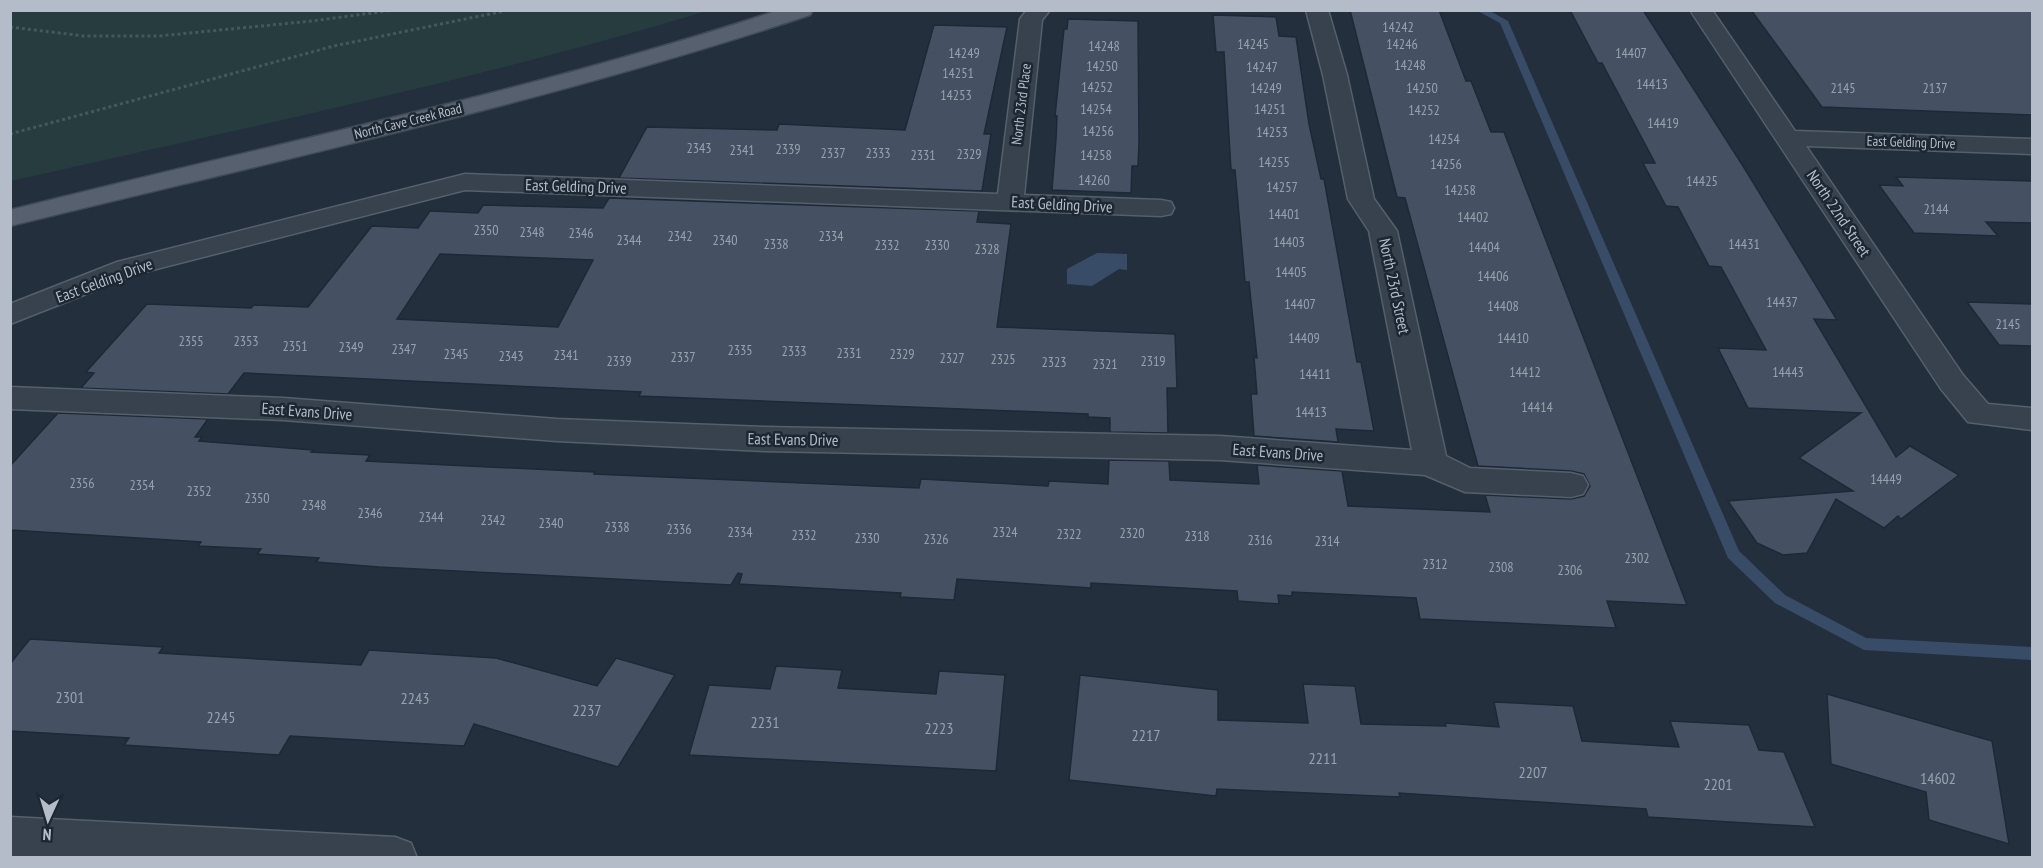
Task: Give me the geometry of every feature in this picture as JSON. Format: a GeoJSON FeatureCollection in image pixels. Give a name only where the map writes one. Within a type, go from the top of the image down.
{"type":"FeatureCollection","features":[{"type":"Feature","properties":{"kind":"main road","name":"North Cave Creek Road"},"geometry":{"type":"LineString","coordinates":[[10,218],[517,94],[747,30],[802,10]]}},
{"type":"Feature","properties":{"kind":"street","name":"North 23rd Place"},"geometry":{"type":"LineString","coordinates":[[1010,201],[1031,19],[1039,10]]}},
{"type":"Feature","properties":{"kind":"street","name":"North 23rd Street"},"geometry":{"type":"LineString","coordinates":[[1317,10],[1335,75],[1360,199],[1383,231],[1431,463]]}},
{"type":"Feature","properties":{"kind":"street","name":"North 22nd Street"},"geometry":{"type":"LineString","coordinates":[[1701,10],[1952,382],[1979,414],[2032,419]]}},
{"type":"Feature","properties":{"kind":"street","name":"East Gelding Drive"},"geometry":{"type":"LineString","coordinates":[[1789,138],[2032,146]]}},
{"type":"Feature","properties":{"kind":"street","name":"East Gelding Drive"},"geometry":{"type":"LineString","coordinates":[[10,315],[127,268],[465,182],[1161,208]]}},
{"type":"Feature","properties":{"kind":"street","name":"East Evans Drive"},"geometry":{"type":"LineString","coordinates":[[10,398],[283,409],[568,430],[765,439],[1221,448],[1431,463],[1465,480],[1571,485]]}},
{"type":"Feature","properties":{"kind":"street"},"geometry":{"type":"LineString","coordinates":[[10,837],[395,858]]}},
{"type":"Feature","properties":{"kind":"path"},"geometry":{"type":"LineString","coordinates":[[10,27],[36,27],[72,34],[150,35],[312,21],[394,10]]}},
{"type":"Feature","properties":{"kind":"path"},"geometry":{"type":"LineString","coordinates":[[10,134],[334,46],[509,10]]}},
{"type":"Feature","properties":{"kind":"green space"},"geometry":{"type":"Polygon","coordinates":[[[10,11],[707,11],[448,81],[11,181],[10,11]]]}},
{"type":"Feature","properties":{"kind":"water"},"geometry":{"type":"Polygon","coordinates":[[[1097,253],[1127,254],[1127,270],[1119,269],[1092,286],[1067,284],[1067,269],[1097,253]]]}},
{"type":"Feature","properties":{"kind":"building"},"geometry":{"type":"Polygon","coordinates":[[[1350,10],[1439,10],[1466,81],[1471,81],[1491,132],[1504,132],[1687,605],[1607,601],[1616,628],[1420,619],[1416,598],[1292,592],[1292,596],[1278,595],[1279,604],[1238,601],[1237,591],[1091,583],[1091,588],[957,579],[954,600],[900,597],[901,593],[739,584],[742,574],[738,573],[731,585],[379,567],[316,562],[319,558],[257,554],[261,549],[198,546],[201,542],[10,530],[10,466],[58,413],[208,419],[195,437],[202,437],[199,441],[313,450],[311,452],[370,455],[366,461],[595,472],[594,474],[919,488],[921,479],[1048,486],[1049,481],[1108,484],[1109,460],[1169,461],[1170,480],[1259,484],[1257,465],[1342,471],[1348,506],[1490,512],[1485,495],[1571,499],[1584,496],[1590,486],[1584,474],[1571,471],[1478,466],[1405,198],[1397,197],[1350,10]]]}},
{"type":"Feature","properties":{"kind":"building"},"geometry":{"type":"Polygon","coordinates":[[[1570,10],[1643,10],[1743,166],[1837,320],[1814,319],[1896,457],[1910,446],[1959,475],[1901,519],[1898,516],[1884,528],[1836,499],[1807,553],[1783,555],[1757,543],[1728,501],[1853,491],[1799,458],[1861,413],[1748,408],[1718,348],[1766,350],[1721,267],[1709,266],[1678,207],[1666,206],[1643,163],[1655,163],[1602,63],[1598,63],[1570,10]]]}},
{"type":"Feature","properties":{"kind":"building"},"geometry":{"type":"Polygon","coordinates":[[[1751,10],[2032,10],[2032,115],[1822,107],[1751,10]]]}},
{"type":"Feature","properties":{"kind":"building"},"geometry":{"type":"Polygon","coordinates":[[[1213,15],[1276,17],[1279,36],[1296,37],[1309,124],[1321,179],[1324,179],[1357,362],[1361,362],[1374,431],[1336,429],[1338,442],[1254,436],[1251,394],[1257,394],[1254,357],[1257,358],[1249,282],[1245,282],[1235,170],[1231,170],[1224,52],[1216,52],[1213,15]]]}},
{"type":"Feature","properties":{"kind":"building"},"geometry":{"type":"Polygon","coordinates":[[[1068,19],[1138,21],[1139,142],[1138,166],[1132,166],[1131,193],[1052,190],[1057,116],[1055,116],[1064,29],[1067,29],[1068,19]]]}},
{"type":"Feature","properties":{"kind":"building"},"geometry":{"type":"Polygon","coordinates":[[[934,25],[1007,27],[984,134],[991,134],[982,191],[619,178],[647,127],[777,130],[779,124],[905,130],[934,25]]]}},
{"type":"Feature","properties":{"kind":"building"},"geometry":{"type":"Polygon","coordinates":[[[1896,177],[2032,181],[2032,223],[1986,222],[1998,236],[1914,233],[1879,185],[1903,186],[1896,177]]]}},
{"type":"Feature","properties":{"kind":"building"},"geometry":{"type":"Polygon","coordinates":[[[609,198],[979,211],[977,222],[1011,224],[997,327],[1175,334],[1177,388],[1167,388],[1168,433],[1110,432],[1110,418],[1088,417],[1088,414],[639,396],[641,392],[244,373],[228,394],[81,388],[94,373],[86,372],[147,304],[251,308],[254,305],[308,307],[372,226],[418,228],[430,211],[478,213],[483,205],[603,208],[609,198]],[[440,254],[397,319],[558,327],[593,260],[440,254]]]}},
{"type":"Feature","properties":{"kind":"building"},"geometry":{"type":"Polygon","coordinates":[[[1967,302],[2032,304],[2032,346],[1999,345],[1967,302]]]}},
{"type":"Feature","properties":{"kind":"building"},"geometry":{"type":"Polygon","coordinates":[[[30,639],[163,647],[159,653],[361,665],[369,650],[496,658],[597,686],[616,658],[675,675],[618,767],[474,724],[464,746],[290,736],[279,755],[124,745],[129,738],[10,731],[10,664],[30,639]]]}},
{"type":"Feature","properties":{"kind":"building"},"geometry":{"type":"Polygon","coordinates":[[[776,666],[842,670],[838,688],[936,694],[939,671],[1005,675],[996,771],[689,755],[709,685],[770,689],[776,666]]]}},
{"type":"Feature","properties":{"kind":"building"},"geometry":{"type":"Polygon","coordinates":[[[1080,675],[1218,690],[1218,720],[1308,723],[1303,684],[1355,686],[1361,724],[1446,726],[1445,723],[1499,727],[1494,702],[1573,706],[1582,741],[1679,747],[1670,721],[1749,725],[1759,750],[1784,752],[1815,827],[1648,817],[1646,809],[1399,793],[1400,797],[1217,789],[1216,796],[1069,780],[1080,675]]]}},
{"type":"Feature","properties":{"kind":"building"},"geometry":{"type":"Polygon","coordinates":[[[1827,694],[1992,741],[2009,844],[1929,820],[1926,792],[1831,764],[1827,694]]]}},
{"type":"Feature","properties":{"kind":"waterway"},"geometry":{"type":"LineString","coordinates":[[1480,10],[1504,21],[1733,554],[1780,599],[1864,644],[2032,654]]}}]}
